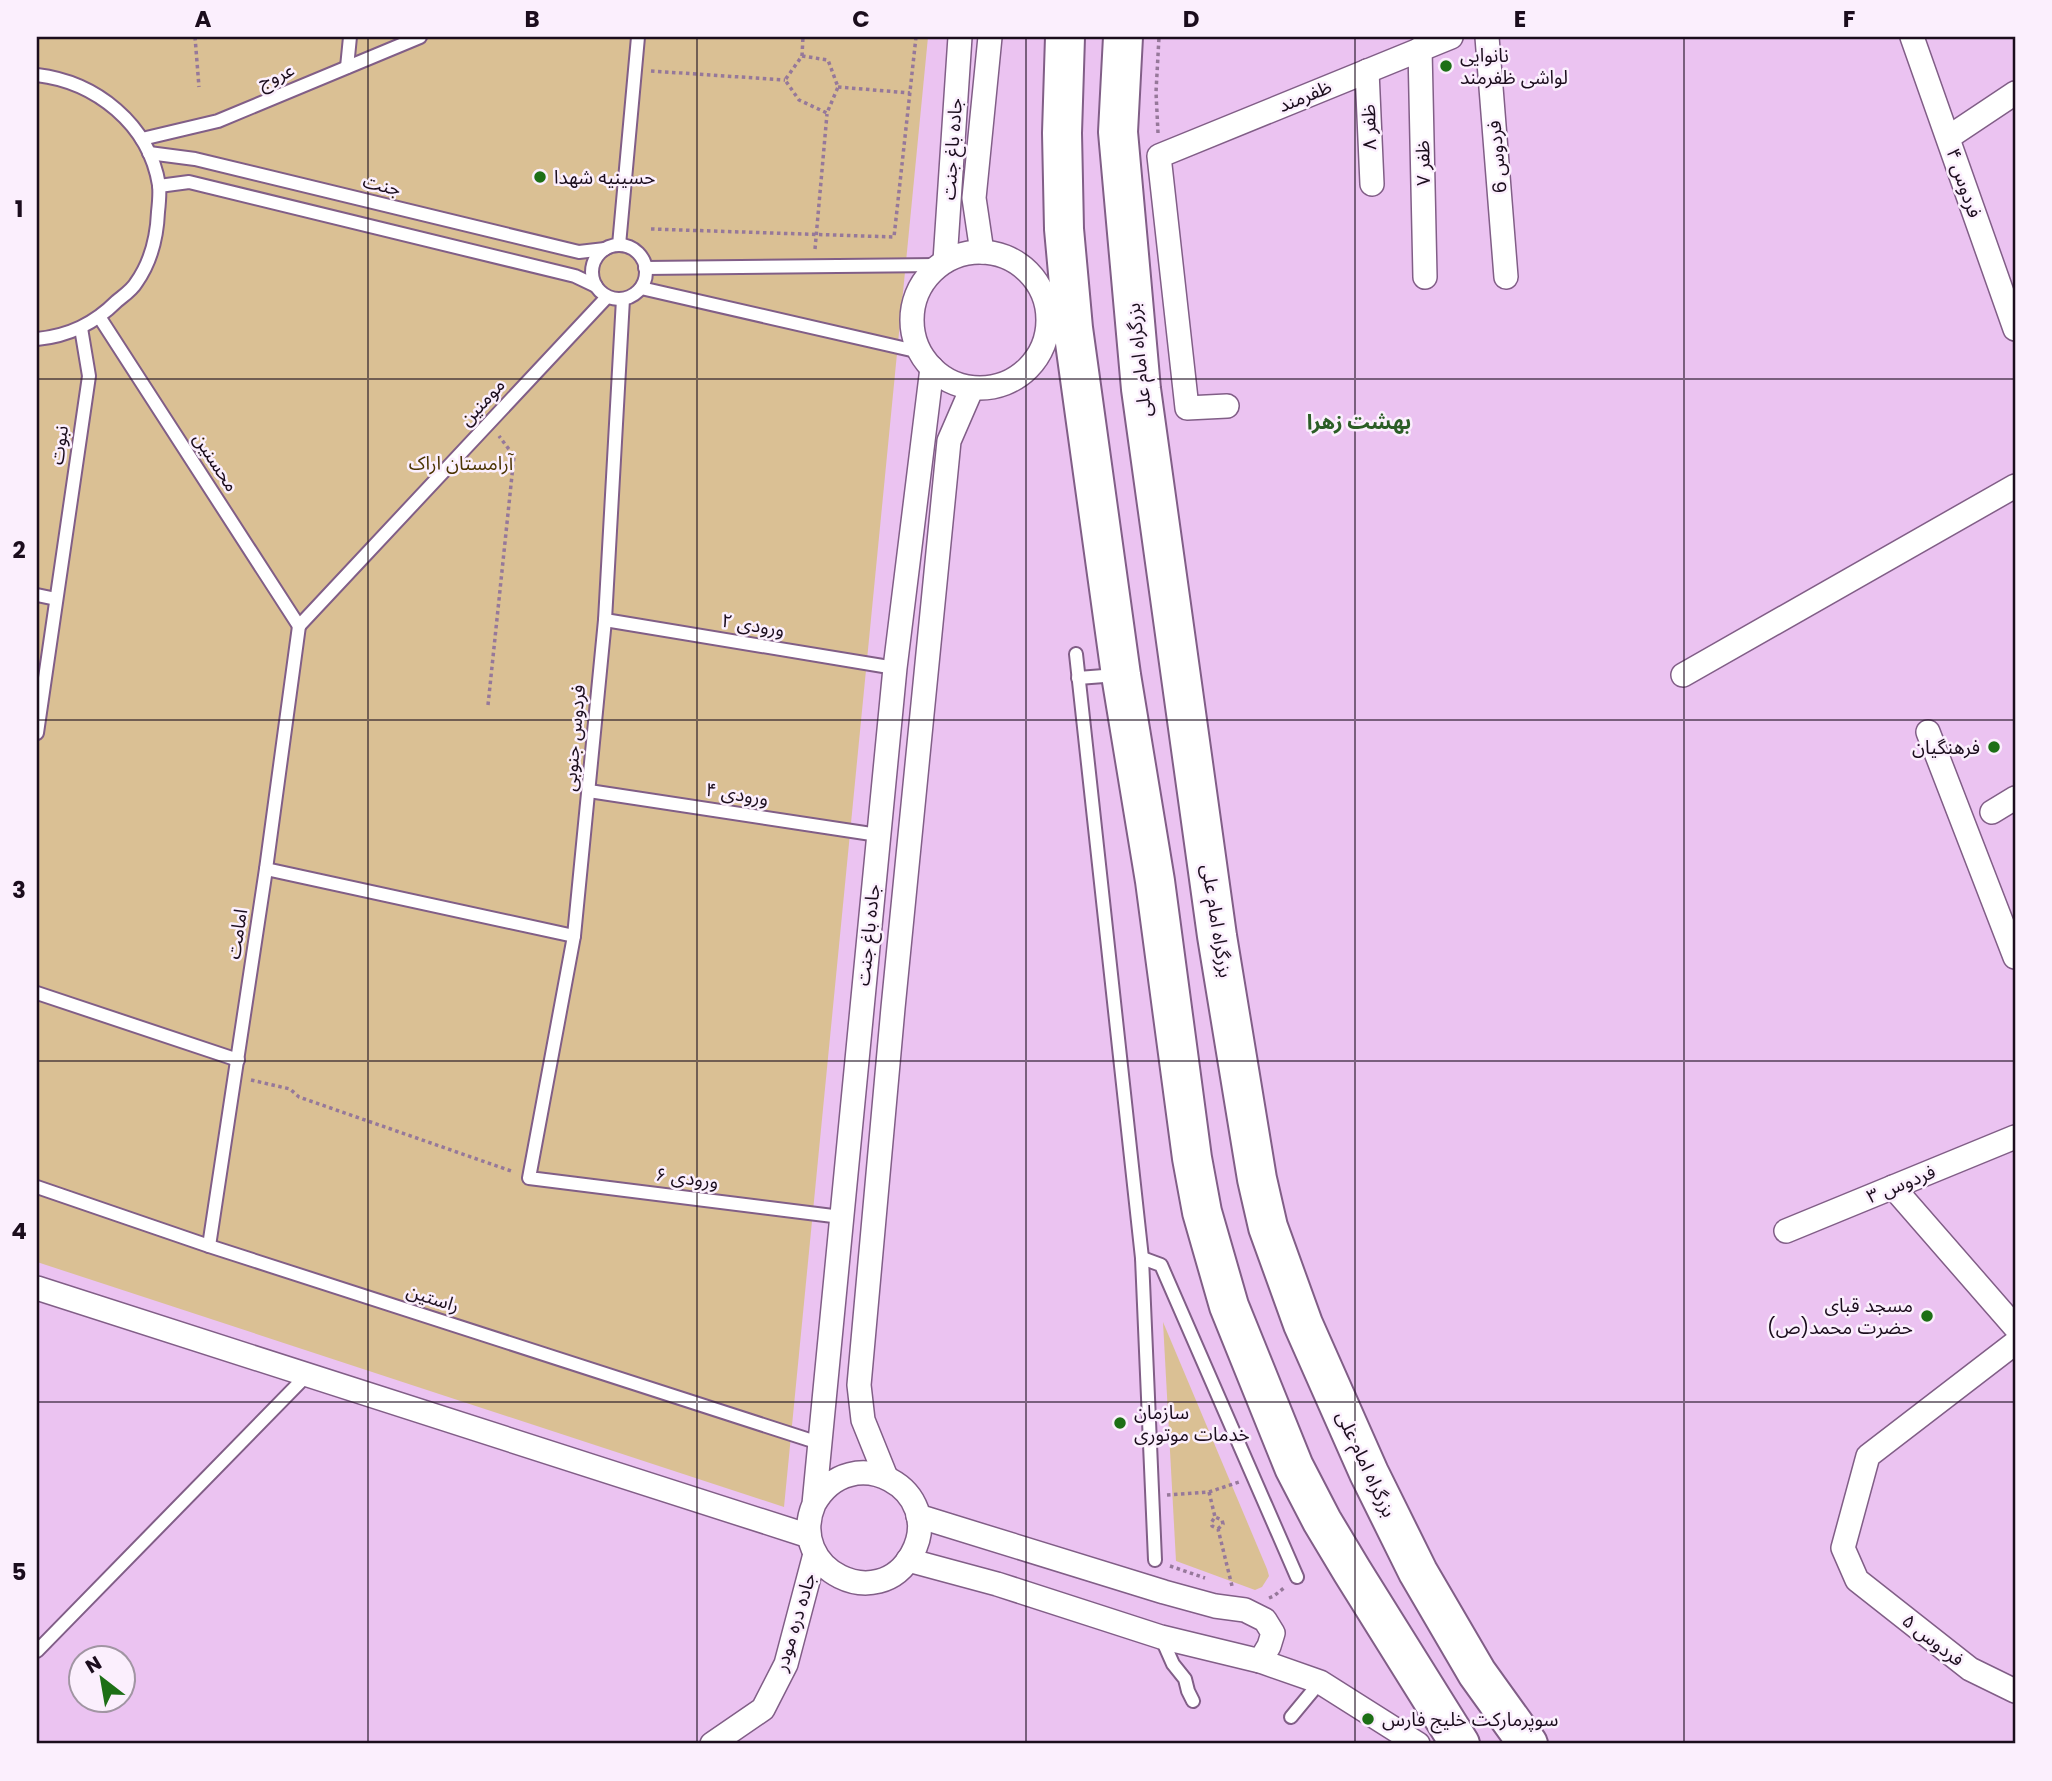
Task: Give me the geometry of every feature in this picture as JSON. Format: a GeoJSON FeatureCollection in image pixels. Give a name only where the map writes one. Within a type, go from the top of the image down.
{"type":"FeatureCollection","features":[{"type":"Feature","properties":{"kind":"highway"},"geometry":{"type":"LineString","coordinates":[[1066,37],[1062,133],[1063,229],[1073,328],[1121,675],[1155,881],[1192,1158],[1202,1212],[1229,1306],[1294,1467],[1346,1561],[1460,1744]]}},
{"type":"Feature","properties":{"kind":"highway","name":"بزرگراه امام علی"},"geometry":{"type":"LineString","coordinates":[[1122,37],[1118,132],[1141,389],[1217,936],[1251,1146],[1268,1227],[1313,1348],[1369,1473],[1418,1572],[1477,1673],[1528,1744]]}},
{"type":"Feature","properties":{"kind":"highway"},"geometry":{"type":"LineString","coordinates":[[1192,1158],[1202,1182],[1224,1260],[1232,1269],[1243,1272],[1253,1267],[1261,1251],[1251,1205],[1248,1173],[1251,1146]]}},
{"type":"Feature","properties":{"kind":"street","name":"جاده باغ جنت"},"geometry":{"type":"LineString","coordinates":[[942,263],[960,37]]}},
{"type":"Feature","properties":{"kind":"street","name":"جاده باغ جنت"},"geometry":{"type":"LineString","coordinates":[[982,252],[974,198],[990,37]]}},
{"type":"Feature","properties":{"kind":"street","name":"ظفرمند"},"geometry":{"type":"LineString","coordinates":[[1159,156],[1451,37]]}},
{"type":"Feature","properties":{"kind":"street","name":"فردوس 6"},"geometry":{"type":"LineString","coordinates":[[1487,37],[1506,277]]}},
{"type":"Feature","properties":{"kind":"street","name":"فردوس ۴"},"geometry":{"type":"LineString","coordinates":[[1912,37],[2013,317]]}},
{"type":"Feature","properties":{"kind":"street","name":"ظفر ۷"},"geometry":{"type":"LineString","coordinates":[[1420,49],[1425,277]]}},
{"type":"Feature","properties":{"kind":"street","name":"ظفر ۸"},"geometry":{"type":"LineString","coordinates":[[1367,71],[1371,184]]}},
{"type":"Feature","properties":{"kind":"street"},"geometry":{"type":"LineString","coordinates":[[1949,137],[2015,93]]}},
{"type":"Feature","properties":{"kind":"street"},"geometry":{"type":"LineString","coordinates":[[1159,156],[1187,408],[1227,406]]}},
{"type":"Feature","properties":{"kind":"street"},"geometry":{"type":"LineString","coordinates":[[982,252],[1007,257],[1028,271],[1045,299],[1048,324],[1041,349],[1026,370],[997,385],[972,388],[947,379],[926,360],[912,328],[914,302],[922,284],[942,263],[962,254],[982,252]]}},
{"type":"Feature","properties":{"kind":"street","name":"جاده باغ جنت"},"geometry":{"type":"LineString","coordinates":[[814,1504],[926,360]]}},
{"type":"Feature","properties":{"kind":"street","name":"جاده باغ جنت"},"geometry":{"type":"LineString","coordinates":[[886,1477],[863,1420],[859,1385],[949,441],[972,388]]}},
{"type":"Feature","properties":{"kind":"street"},"geometry":{"type":"LineString","coordinates":[[1683,675],[2015,486]]}},
{"type":"Feature","properties":{"kind":"street"},"geometry":{"type":"LineString","coordinates":[[1928,733],[2015,957]]}},
{"type":"Feature","properties":{"kind":"street"},"geometry":{"type":"LineString","coordinates":[[1992,812],[2015,798]]}},
{"type":"Feature","properties":{"kind":"street"},"geometry":{"type":"LineString","coordinates":[[861,1005],[893,1008]]}},
{"type":"Feature","properties":{"kind":"street","name":"فردوس ۳"},"geometry":{"type":"LineString","coordinates":[[1786,1231],[2015,1137]]}},
{"type":"Feature","properties":{"kind":"street"},"geometry":{"type":"LineString","coordinates":[[1893,1187],[2015,1327]]}},
{"type":"Feature","properties":{"kind":"street"},"geometry":{"type":"LineString","coordinates":[[37,1288],[307,1375],[812,1545]]}},
{"type":"Feature","properties":{"kind":"street","name":"فردوس ۵"},"geometry":{"type":"LineString","coordinates":[[2015,1343],[1868,1456],[1843,1548],[1857,1580],[1970,1669],[2015,1691]]}},
{"type":"Feature","properties":{"kind":"street"},"geometry":{"type":"LineString","coordinates":[[867,1473],[886,1477],[907,1493],[918,1516],[918,1536],[908,1560],[900,1569],[883,1579],[857,1582],[844,1579],[833,1573],[812,1545],[808,1523],[814,1504],[830,1483],[848,1475],[867,1473]]}},
{"type":"Feature","properties":{"kind":"street"},"geometry":{"type":"LineString","coordinates":[[918,1516],[1164,1592],[1214,1606],[1245,1610],[1265,1620],[1273,1633],[1260,1661]]}},
{"type":"Feature","properties":{"kind":"street","name":"جاده دره مودر"},"geometry":{"type":"LineString","coordinates":[[712,1744],[763,1709],[786,1664],[812,1545]]}},
{"type":"Feature","properties":{"kind":"street"},"geometry":{"type":"LineString","coordinates":[[908,1560],[997,1584],[1161,1637],[1260,1661],[1320,1682],[1418,1744]]}},
{"type":"Feature","properties":{"kind":"lane"},"geometry":{"type":"LineString","coordinates":[[347,67],[350,37]]}},
{"type":"Feature","properties":{"kind":"lane","name":"عروج"},"geometry":{"type":"LineString","coordinates":[[142,139],[218,121],[420,37]]}},
{"type":"Feature","properties":{"kind":"lane"},"geometry":{"type":"LineString","coordinates":[[619,245],[638,37]]}},
{"type":"Feature","properties":{"kind":"lane"},"geometry":{"type":"LineString","coordinates":[[37,75],[79,85],[115,107],[142,139],[159,186],[157,237],[136,283],[100,318],[81,328],[37,339]]}},
{"type":"Feature","properties":{"kind":"lane","name":"جنت"},"geometry":{"type":"LineString","coordinates":[[149,153],[195,159],[579,252],[605,249]]}},
{"type":"Feature","properties":{"kind":"lane"},"geometry":{"type":"LineString","coordinates":[[159,186],[189,182],[575,276],[596,286],[607,297],[623,299],[640,288],[645,268],[636,252],[619,245],[605,249],[592,266],[592,277],[596,286]]}},
{"type":"Feature","properties":{"kind":"lane"},"geometry":{"type":"LineString","coordinates":[[645,268],[942,263]]}},
{"type":"Feature","properties":{"kind":"lane"},"geometry":{"type":"LineString","coordinates":[[640,288],[926,360]]}},
{"type":"Feature","properties":{"kind":"lane","name":"مومنین"},"geometry":{"type":"LineString","coordinates":[[299,626],[607,297]]}},
{"type":"Feature","properties":{"kind":"lane","name":"فردوس جنوبی"},"geometry":{"type":"LineString","coordinates":[[529,1178],[574,936],[605,620],[623,299]]}},
{"type":"Feature","properties":{"kind":"lane","name":"محسنین"},"geometry":{"type":"LineString","coordinates":[[100,318],[299,626]]}},
{"type":"Feature","properties":{"kind":"lane","name":"نبوت"},"geometry":{"type":"LineString","coordinates":[[37,733],[89,376],[81,328]]}},
{"type":"Feature","properties":{"kind":"lane"},"geometry":{"type":"LineString","coordinates":[[37,595],[56,600]]}},
{"type":"Feature","properties":{"kind":"lane","name":"ورودی ۲"},"geometry":{"type":"LineString","coordinates":[[605,620],[895,668]]}},
{"type":"Feature","properties":{"kind":"lane","name":"امامت"},"geometry":{"type":"LineString","coordinates":[[209,1246],[267,869],[299,626]]}},
{"type":"Feature","properties":{"kind":"lane"},"geometry":{"type":"LineString","coordinates":[[1076,654],[1142,1258],[1155,1560]]}},
{"type":"Feature","properties":{"kind":"lane"},"geometry":{"type":"LineString","coordinates":[[1078,678],[1121,675]]}},
{"type":"Feature","properties":{"kind":"lane","name":"ورودی ۴"},"geometry":{"type":"LineString","coordinates":[[589,791],[878,835]]}},
{"type":"Feature","properties":{"kind":"lane"},"geometry":{"type":"LineString","coordinates":[[267,869],[574,936]]}},
{"type":"Feature","properties":{"kind":"lane"},"geometry":{"type":"LineString","coordinates":[[37,993],[238,1060]]}},
{"type":"Feature","properties":{"kind":"lane","name":"ورودی ۶"},"geometry":{"type":"LineString","coordinates":[[529,1178],[841,1217]]}},
{"type":"Feature","properties":{"kind":"lane","name":"راستین"},"geometry":{"type":"LineString","coordinates":[[37,1187],[209,1246],[819,1443]]}},
{"type":"Feature","properties":{"kind":"lane"},"geometry":{"type":"LineString","coordinates":[[1142,1258],[1161,1265],[1297,1577]]}},
{"type":"Feature","properties":{"kind":"lane"},"geometry":{"type":"LineString","coordinates":[[37,1651],[307,1375]]}},
{"type":"Feature","properties":{"kind":"lane"},"geometry":{"type":"LineString","coordinates":[[1161,1637],[1173,1664],[1185,1679],[1193,1701]]}},
{"type":"Feature","properties":{"kind":"lane"},"geometry":{"type":"LineString","coordinates":[[1291,1717],[1320,1682]]}},
{"type":"Feature","properties":{"kind":"path"},"geometry":{"type":"LineString","coordinates":[[195,37],[199,87]]}},
{"type":"Feature","properties":{"kind":"path"},"geometry":{"type":"LineString","coordinates":[[785,80],[802,56],[803,37]]}},
{"type":"Feature","properties":{"kind":"path"},"geometry":{"type":"LineString","coordinates":[[651,229],[894,237],[916,37]]}},
{"type":"Feature","properties":{"kind":"path"},"geometry":{"type":"LineString","coordinates":[[1159,37],[1156,92],[1159,156]]}},
{"type":"Feature","properties":{"kind":"path"},"geometry":{"type":"LineString","coordinates":[[802,56],[828,60],[838,87],[827,113],[813,265]]}},
{"type":"Feature","properties":{"kind":"path"},"geometry":{"type":"LineString","coordinates":[[635,70],[785,80]]}},
{"type":"Feature","properties":{"kind":"path"},"geometry":{"type":"LineString","coordinates":[[785,80],[799,100],[827,113]]}},
{"type":"Feature","properties":{"kind":"path"},"geometry":{"type":"LineString","coordinates":[[838,87],[910,93]]}},
{"type":"Feature","properties":{"kind":"path"},"geometry":{"type":"LineString","coordinates":[[488,705],[514,456],[489,423]]}},
{"type":"Feature","properties":{"kind":"path"},"geometry":{"type":"LineString","coordinates":[[236,1076],[290,1089],[299,1097],[529,1178]]}},
{"type":"Feature","properties":{"kind":"path"},"geometry":{"type":"LineString","coordinates":[[1151,1496],[1209,1492],[1252,1478]]}},
{"type":"Feature","properties":{"kind":"path"},"geometry":{"type":"LineString","coordinates":[[1209,1492],[1215,1517],[1222,1520],[1218,1529],[1233,1588],[1220,1583]]}},
{"type":"Feature","properties":{"kind":"path"},"geometry":{"type":"LineString","coordinates":[[1155,1560],[1207,1579]]}},
{"type":"Feature","properties":{"kind":"path"},"geometry":{"type":"LineString","coordinates":[[1265,1600],[1275,1597],[1297,1577]]}},
{"type":"Feature","properties":{"kind":"green space","name":"آرامستان اراک"},"geometry":{"type":"Polygon","coordinates":[[[37,37],[928,37],[784,1507],[37,1262],[37,37]]]}},
{"type":"Feature","properties":{"kind":"green space"},"geometry":{"type":"Polygon","coordinates":[[[1163,1322],[1267,1569],[1269,1576],[1262,1587],[1255,1590],[1176,1561],[1163,1322]]]}},
{"type":"Feature","properties":{"kind":"place","name":"نانوایی لواشی ظفرمند"},"geometry":{"type":"Point","coordinates":[1446,66]}},
{"type":"Feature","properties":{"kind":"place","name":"حسینیه شهدا"},"geometry":{"type":"Point","coordinates":[540,177]}},
{"type":"Feature","properties":{"kind":"place","name":"فرهنگیان"},"geometry":{"type":"Point","coordinates":[1994,747]}},
{"type":"Feature","properties":{"kind":"place","name":"مسجد قبای حضرت محمد‌(ص)"},"geometry":{"type":"Point","coordinates":[1927,1316]}},
{"type":"Feature","properties":{"kind":"place","name":"سازمان خدمات موتوری"},"geometry":{"type":"Point","coordinates":[1120,1423]}},
{"type":"Feature","properties":{"kind":"place","name":"سوپرمارکت خلیج فارس"},"geometry":{"type":"Point","coordinates":[1368,1719]}},
{"type":"Feature","properties":{"kind":"district","name":"بهشت زهرا"},"geometry":{"type":"Point","coordinates":[1359,421]}}]}
